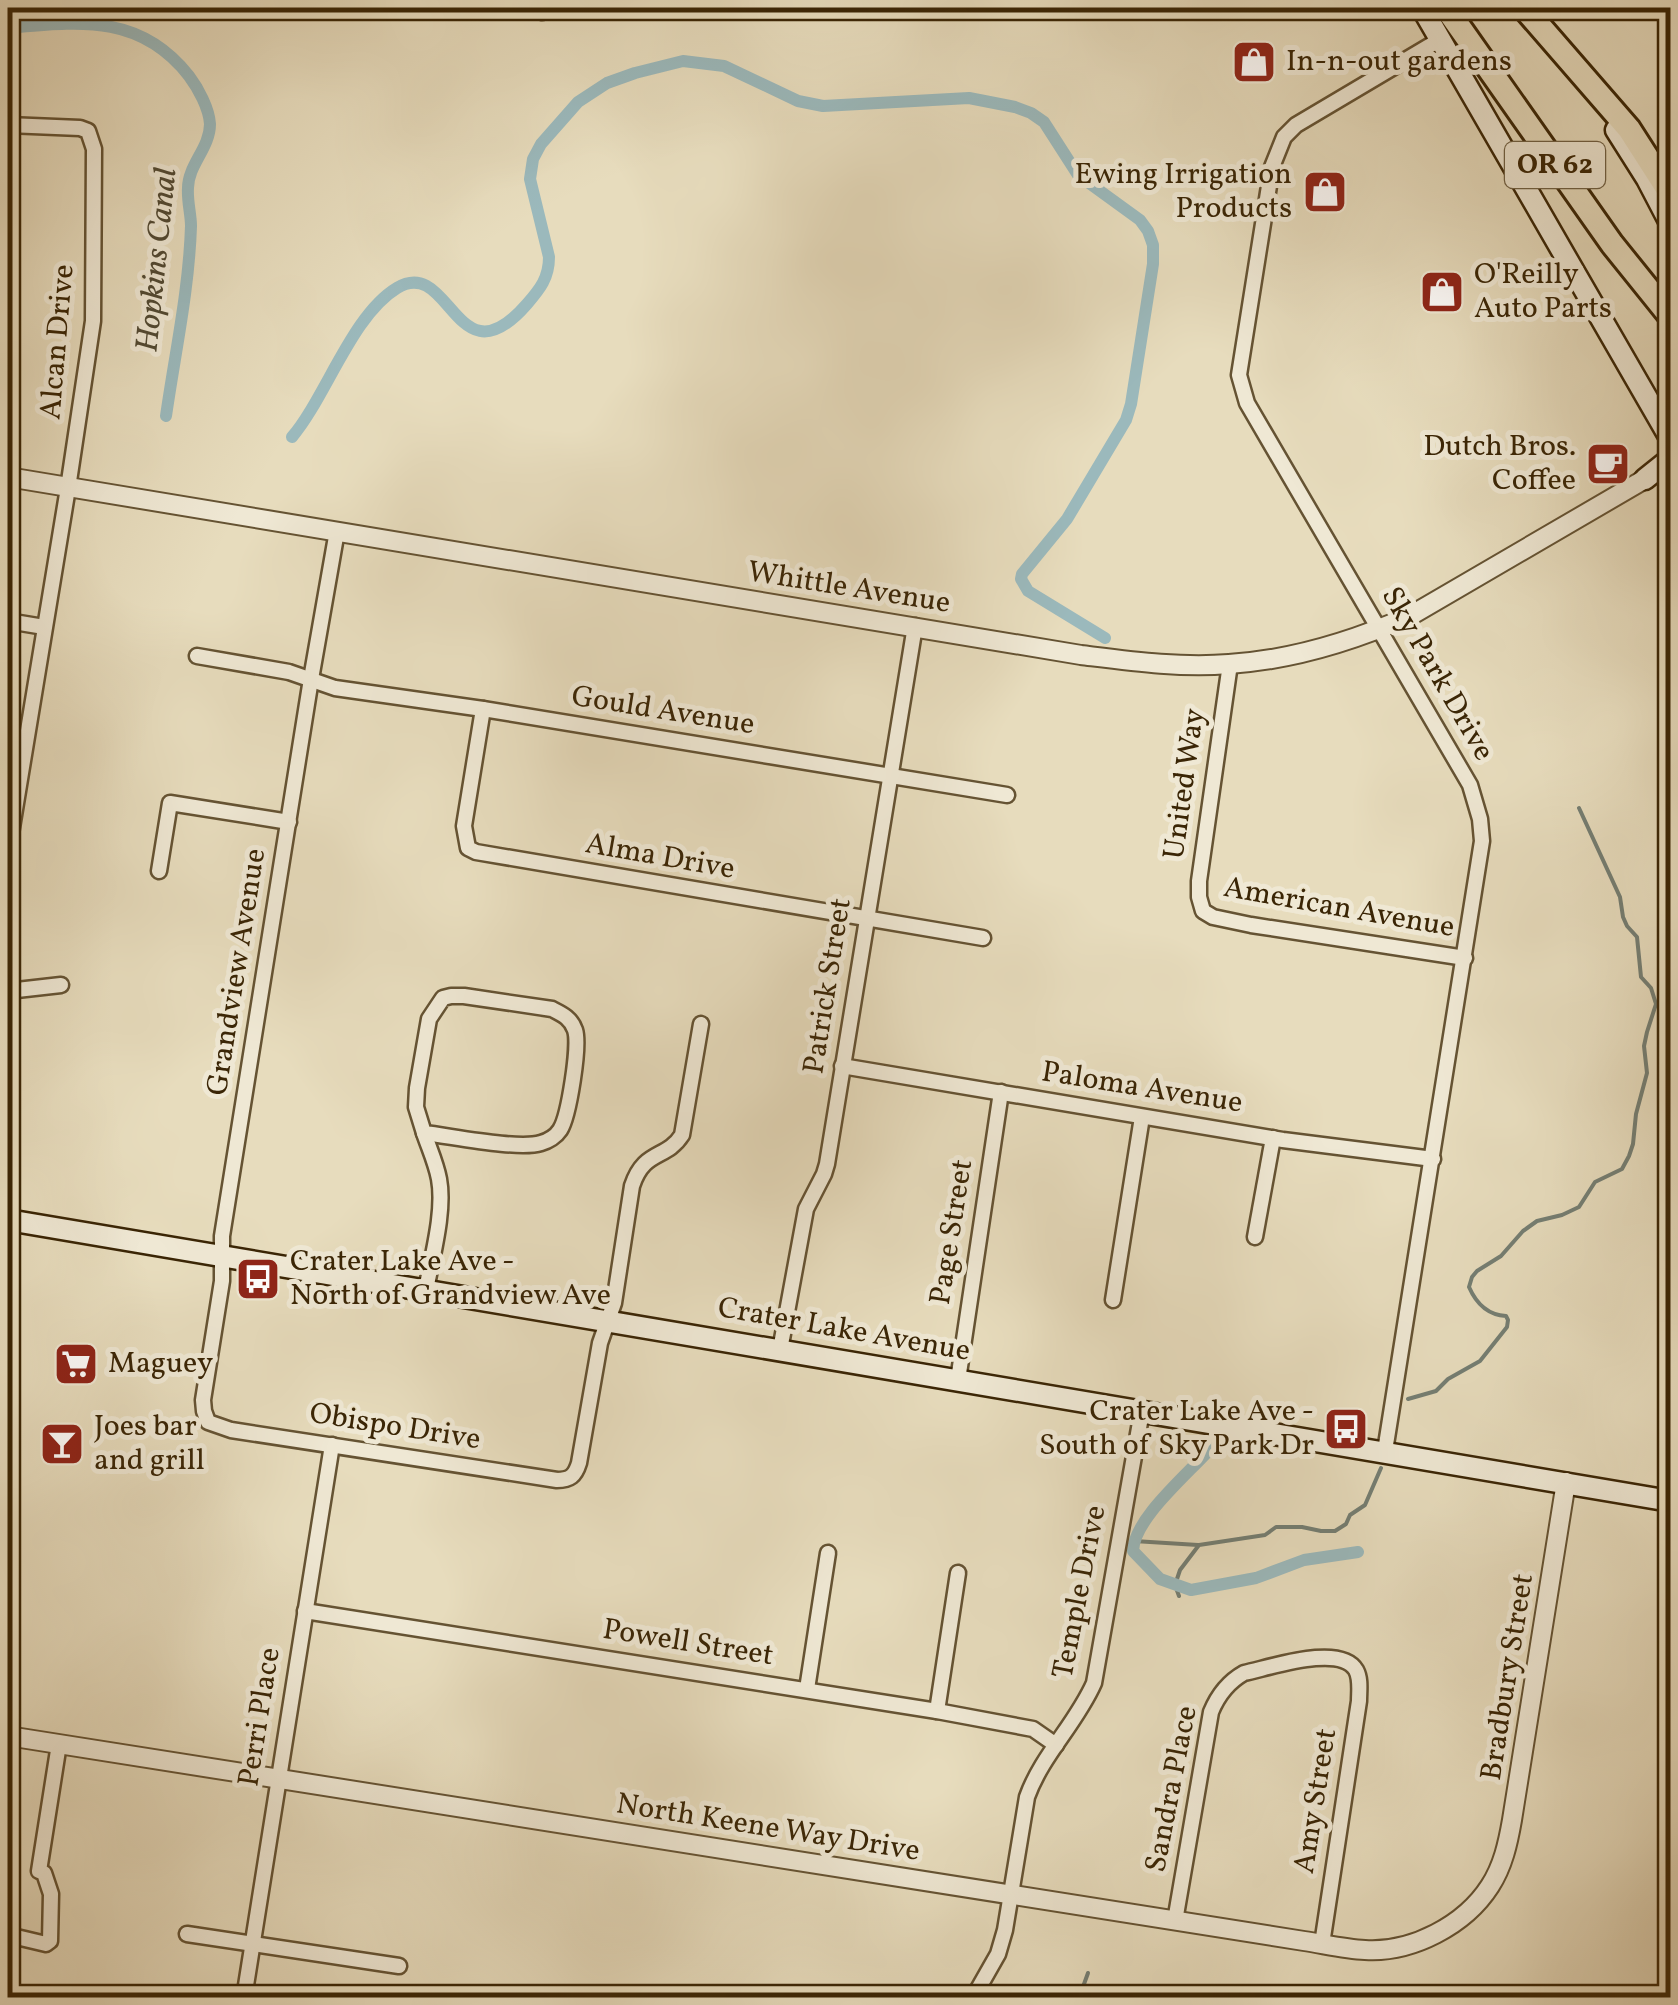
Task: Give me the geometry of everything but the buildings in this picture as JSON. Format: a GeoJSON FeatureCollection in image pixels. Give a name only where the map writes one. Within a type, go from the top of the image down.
{"type":"FeatureCollection","features":[{"type":"Feature","properties":{"kind":"highway","name":"OR 62"},"geometry":{"type":"LineString","coordinates":[[1446,8],[1612,244],[1670,316]]}},
{"type":"Feature","properties":{"kind":"highway","name":"OR 62"},"geometry":{"type":"LineString","coordinates":[[1524,8],[1628,128],[1670,193]]}},
{"type":"Feature","properties":{"kind":"main road"},"geometry":{"type":"LineString","coordinates":[[1422,8],[1670,438]]}},
{"type":"Feature","properties":{"kind":"main road"},"geometry":{"type":"LineString","coordinates":[[1568,59],[1618,132],[1670,223]]}},
{"type":"Feature","properties":{"kind":"main road"},"geometry":{"type":"LineString","coordinates":[[1645,479],[1670,459]]}},
{"type":"Feature","properties":{"kind":"main road"},"geometry":{"type":"LineString","coordinates":[[1645,479],[1670,478]]}},
{"type":"Feature","properties":{"kind":"main road","name":"Crater Lake Avenue"},"geometry":{"type":"LineString","coordinates":[[8,1220],[1670,1501]]}},
{"type":"Feature","properties":{"kind":"street","name":"Sky Park Drive"},"geometry":{"type":"LineString","coordinates":[[1385,1451],[1482,841],[1470,785],[1246,403],[1240,375],[1272,167],[1284,138],[1296,124],[1441,39]]}},
{"type":"Feature","properties":{"kind":"street","name":"Alcan Drive"},"geometry":{"type":"LineString","coordinates":[[8,125],[72,126],[88,131],[94,149],[93,321],[8,852]]}},
{"type":"Feature","properties":{"kind":"street","name":"Whittle Avenue"},"geometry":{"type":"LineString","coordinates":[[8,477],[1081,655],[1181,665],[1230,664],[1326,648],[1378,630],[1410,616],[1645,479]]}},
{"type":"Feature","properties":{"kind":"street","name":"Grandview Avenue"},"geometry":{"type":"LineString","coordinates":[[208,1422],[203,1400],[222,1281],[225,1216],[337,531]]}},
{"type":"Feature","properties":{"kind":"street"},"geometry":{"type":"LineString","coordinates":[[8,621],[44,627]]}},
{"type":"Feature","properties":{"kind":"street","name":"Patrick Street"},"geometry":{"type":"LineString","coordinates":[[780,1350],[806,1209],[824,1174],[915,626]]}},
{"type":"Feature","properties":{"kind":"street","name":"Gould Avenue"},"geometry":{"type":"LineString","coordinates":[[197,656],[288,672],[335,688],[1007,795]]}},
{"type":"Feature","properties":{"kind":"street","name":"United Way"},"geometry":{"type":"LineString","coordinates":[[1203,911],[1199,881],[1230,664]]}},
{"type":"Feature","properties":{"kind":"street","name":"Alma Drive"},"geometry":{"type":"LineString","coordinates":[[484,709],[464,826],[468,848],[486,855],[983,938]]}},
{"type":"Feature","properties":{"kind":"street"},"geometry":{"type":"LineString","coordinates":[[8,742],[25,745]]}},
{"type":"Feature","properties":{"kind":"street"},"geometry":{"type":"LineString","coordinates":[[159,871],[170,803],[288,822]]}},
{"type":"Feature","properties":{"kind":"street","name":"American Avenue"},"geometry":{"type":"LineString","coordinates":[[1203,911],[1213,917],[1251,924],[1465,958]]}},
{"type":"Feature","properties":{"kind":"street"},"geometry":{"type":"LineString","coordinates":[[8,990],[61,985]]}},
{"type":"Feature","properties":{"kind":"street"},"geometry":{"type":"LineString","coordinates":[[424,1133],[523,1145],[552,1139],[566,1115],[577,1044],[572,1022],[552,1010],[464,996],[442,998],[429,1019],[416,1107],[440,1190],[426,1290]]}},
{"type":"Feature","properties":{"kind":"street"},"geometry":{"type":"LineString","coordinates":[[608,1321],[632,1186],[643,1163],[677,1143],[682,1135],[701,1024]]}},
{"type":"Feature","properties":{"kind":"street","name":"Paloma Avenue"},"geometry":{"type":"LineString","coordinates":[[842,1066],[1272,1138],[1433,1159]]}},
{"type":"Feature","properties":{"kind":"street","name":"Page Street"},"geometry":{"type":"LineString","coordinates":[[958,1380],[1000,1092]]}},
{"type":"Feature","properties":{"kind":"street"},"geometry":{"type":"LineString","coordinates":[[1114,1300],[1142,1117]]}},
{"type":"Feature","properties":{"kind":"street"},"geometry":{"type":"LineString","coordinates":[[1256,1237],[1272,1138]]}},
{"type":"Feature","properties":{"kind":"street","name":"Obispo Drive"},"geometry":{"type":"LineString","coordinates":[[208,1422],[231,1430],[566,1480],[574,1476],[580,1463],[600,1343],[608,1321]]}},
{"type":"Feature","properties":{"kind":"street","name":"Temple Drive"},"geometry":{"type":"LineString","coordinates":[[973,1998],[998,1954],[1005,1930],[1032,1782],[1090,1694],[1098,1669],[1142,1410]]}},
{"type":"Feature","properties":{"kind":"street","name":"Perri Place"},"geometry":{"type":"LineString","coordinates":[[244,1998],[332,1445]]}},
{"type":"Feature","properties":{"kind":"street","name":"Bradbury Street"},"geometry":{"type":"LineString","coordinates":[[1495,1878],[1512,1820],[1566,1482]]}},
{"type":"Feature","properties":{"kind":"street"},"geometry":{"type":"LineString","coordinates":[[806,1689],[828,1553]]}},
{"type":"Feature","properties":{"kind":"street"},"geometry":{"type":"LineString","coordinates":[[936,1711],[958,1573]]}},
{"type":"Feature","properties":{"kind":"street","name":"Powell Street"},"geometry":{"type":"LineString","coordinates":[[305,1611],[936,1711],[1033,1729],[1056,1745]]}},
{"type":"Feature","properties":{"kind":"street","name":"Sandra Place"},"geometry":{"type":"LineString","coordinates":[[1175,1922],[1217,1698],[1234,1678],[1244,1673],[1321,1656],[1354,1666]]}},
{"type":"Feature","properties":{"kind":"street","name":"Amy Street"},"geometry":{"type":"LineString","coordinates":[[1322,1944],[1359,1701],[1354,1666]]}},
{"type":"Feature","properties":{"kind":"street","name":"North Keene Way Drive"},"geometry":{"type":"LineString","coordinates":[[8,1736],[1365,1950],[1398,1948],[1417,1942],[1457,1920],[1482,1898],[1495,1878]]}},
{"type":"Feature","properties":{"kind":"street"},"geometry":{"type":"LineString","coordinates":[[8,1935],[50,1942],[51,1894],[44,1874],[38,1871],[59,1744]]}},
{"type":"Feature","properties":{"kind":"street"},"geometry":{"type":"LineString","coordinates":[[187,1934],[399,1966]]}},
{"type":"Feature","properties":{"kind":"waterway","name":"Hopkins Canal"},"geometry":{"type":"LineString","coordinates":[[8,28],[83,24],[129,32],[170,56],[189,76],[205,105],[209,133],[189,180],[188,274],[166,416]]}},
{"type":"Feature","properties":{"kind":"waterway","name":"Hopkins Canal"},"geometry":{"type":"LineString","coordinates":[[292,437],[366,317],[397,288],[415,283],[430,288],[469,326],[484,331],[503,326],[527,304],[543,283],[549,257],[530,179],[533,159],[541,144],[578,102],[607,83],[683,61],[724,66],[798,101],[823,106],[969,98],[1015,107],[1044,122],[1078,175],[1140,220],[1153,245],[1126,420],[1067,519],[1021,579],[1028,591],[1105,638]]}},
{"type":"Feature","properties":{"kind":"waterway"},"geometry":{"type":"LineString","coordinates":[[1408,1399],[1436,1391],[1448,1379],[1480,1361],[1507,1327],[1506,1316],[1488,1311],[1472,1293],[1469,1287],[1477,1271],[1501,1256],[1537,1221],[1579,1207],[1595,1182],[1622,1169],[1633,1144],[1647,1073],[1644,1046],[1656,1004],[1651,988],[1641,977],[1637,937],[1627,926],[1620,897],[1579,808]]}},
{"type":"Feature","properties":{"kind":"waterway","name":"Hopkins Canal"},"geometry":{"type":"LineString","coordinates":[[1218,1440],[1155,1508],[1136,1537],[1133,1551],[1160,1579],[1191,1590],[1256,1578],[1304,1560],[1358,1552]]}},
{"type":"Feature","properties":{"kind":"waterway"},"geometry":{"type":"LineString","coordinates":[[1179,1596],[1175,1585],[1180,1570],[1199,1545],[1265,1535],[1276,1527],[1335,1531],[1365,1505],[1381,1468]]}},
{"type":"Feature","properties":{"kind":"waterway"},"geometry":{"type":"LineString","coordinates":[[1134,1541],[1198,1545]]}},
{"type":"Feature","properties":{"kind":"waterway"},"geometry":{"type":"LineString","coordinates":[[1079,1998],[1088,1973]]}},
{"type":"Feature","properties":{"kind":"place","name":"In-n-out gardens"},"geometry":{"type":"Point","coordinates":[1254,62]}},
{"type":"Feature","properties":{"kind":"place","name":"Ewing Irrigation Products"},"geometry":{"type":"Point","coordinates":[1325,192]}},
{"type":"Feature","properties":{"kind":"place","name":"O'Reilly Auto Parts"},"geometry":{"type":"Point","coordinates":[1442,292]}},
{"type":"Feature","properties":{"kind":"place","name":"Dutch Bros. Coffee"},"geometry":{"type":"Point","coordinates":[1608,464]}},
{"type":"Feature","properties":{"kind":"place","name":"Crater Lake Ave - North of Grandview Ave"},"geometry":{"type":"Point","coordinates":[258,1279]}},
{"type":"Feature","properties":{"kind":"place","name":"Maguey"},"geometry":{"type":"Point","coordinates":[76,1364]}},
{"type":"Feature","properties":{"kind":"place","name":"Crater Lake Ave - South of Sky Park Dr"},"geometry":{"type":"Point","coordinates":[1346,1429]}},
{"type":"Feature","properties":{"kind":"place","name":"Joes bar and grill"},"geometry":{"type":"Point","coordinates":[62,1444]}}]}
